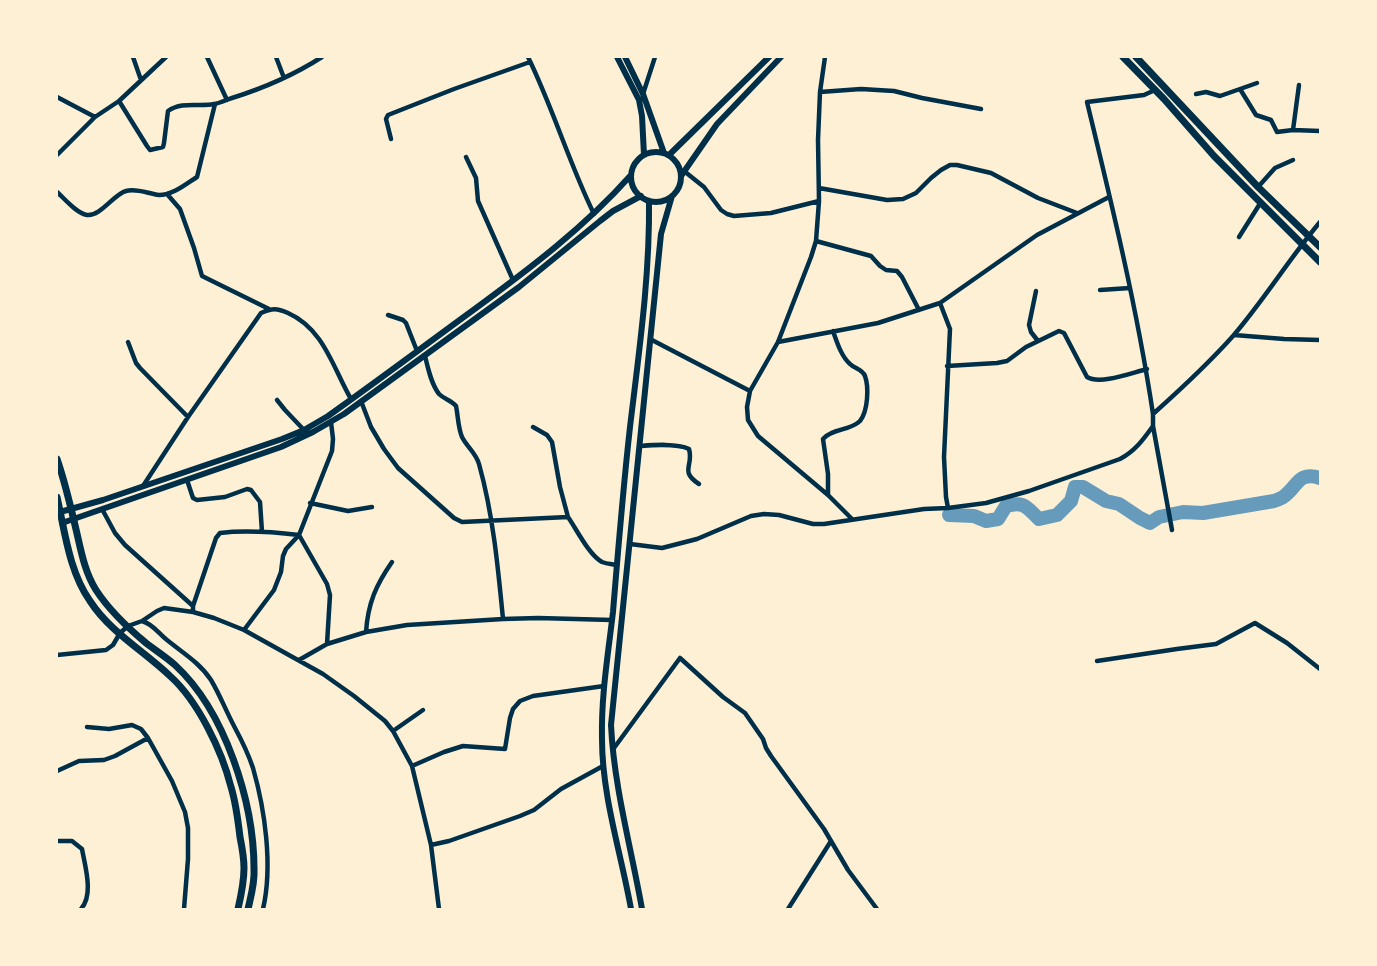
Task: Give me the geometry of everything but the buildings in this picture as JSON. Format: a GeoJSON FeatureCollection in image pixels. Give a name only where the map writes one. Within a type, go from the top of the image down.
{"type":"FeatureCollection","features":[{"type":"Feature","properties":{"kind":"main road"},"geometry":{"type":"LineString","coordinates":[[617,57],[639,100],[644,154]]}},
{"type":"Feature","properties":{"kind":"main road"},"geometry":{"type":"LineString","coordinates":[[625,57],[643,94],[667,154]]}},
{"type":"Feature","properties":{"kind":"main road"},"geometry":{"type":"LineString","coordinates":[[667,154],[769,57]]}},
{"type":"Feature","properties":{"kind":"main road"},"geometry":{"type":"LineString","coordinates":[[642,909],[620,802],[612,751],[611,725],[661,234],[672,196],[677,190],[683,173],[717,124],[781,57]]}},
{"type":"Feature","properties":{"kind":"main road"},"geometry":{"type":"LineString","coordinates":[[1123,57],[1215,156],[1320,262]]}},
{"type":"Feature","properties":{"kind":"main road"},"geometry":{"type":"LineString","coordinates":[[1136,57],[1258,187],[1320,247]]}},
{"type":"Feature","properties":{"kind":"main road"},"geometry":{"type":"LineString","coordinates":[[672,196],[661,201],[649,201],[641,196],[632,183],[633,167],[644,154],[651,152],[667,154],[675,160],[683,173]]}},
{"type":"Feature","properties":{"kind":"main road"},"geometry":{"type":"LineString","coordinates":[[58,504],[70,509],[103,500],[304,430],[328,416],[513,280],[594,214],[631,175]]}},
{"type":"Feature","properties":{"kind":"main road"},"geometry":{"type":"LineString","coordinates":[[62,523],[281,447],[331,422],[519,287],[600,221],[641,196]]}},
{"type":"Feature","properties":{"kind":"main road"},"geometry":{"type":"LineString","coordinates":[[631,909],[603,766],[602,738],[604,686],[649,237],[649,201]]}},
{"type":"Feature","properties":{"kind":"main road"},"geometry":{"type":"LineString","coordinates":[[57,459],[81,554],[96,589],[128,626],[198,689],[231,754],[244,794],[250,824],[255,870],[248,909]]}},
{"type":"Feature","properties":{"kind":"main road"},"geometry":{"type":"LineString","coordinates":[[58,504],[67,543],[82,587],[89,600],[100,615],[171,676],[184,691],[202,718],[224,762],[238,821],[244,869],[238,909]]}},
{"type":"Feature","properties":{"kind":"main road"},"geometry":{"type":"LineString","coordinates":[[622,507],[634,509]]}},
{"type":"Feature","properties":{"kind":"street"},"geometry":{"type":"LineString","coordinates":[[133,57],[141,80]]}},
{"type":"Feature","properties":{"kind":"street"},"geometry":{"type":"LineString","coordinates":[[57,155],[95,117],[119,101],[166,57]]}},
{"type":"Feature","properties":{"kind":"street"},"geometry":{"type":"LineString","coordinates":[[207,57],[227,100]]}},
{"type":"Feature","properties":{"kind":"street"},"geometry":{"type":"LineString","coordinates":[[276,57],[284,78]]}},
{"type":"Feature","properties":{"kind":"street"},"geometry":{"type":"LineString","coordinates":[[643,94],[655,57]]}},
{"type":"Feature","properties":{"kind":"street"},"geometry":{"type":"LineString","coordinates":[[825,57],[820,92],[819,201],[816,241],[778,342],[750,391],[747,407],[748,420],[758,436],[828,495],[852,519]]}},
{"type":"Feature","properties":{"kind":"street"},"geometry":{"type":"LineString","coordinates":[[119,101],[150,150],[163,147],[168,111],[173,107],[215,104],[227,100],[284,78],[317,58]]}},
{"type":"Feature","properties":{"kind":"street"},"geometry":{"type":"LineString","coordinates":[[391,139],[386,119],[388,115],[529,59],[594,214]]}},
{"type":"Feature","properties":{"kind":"street"},"geometry":{"type":"LineString","coordinates":[[1196,94],[1206,92],[1220,96],[1257,83]]}},
{"type":"Feature","properties":{"kind":"street"},"geometry":{"type":"LineString","coordinates":[[1293,130],[1299,85]]}},
{"type":"Feature","properties":{"kind":"street"},"geometry":{"type":"LineString","coordinates":[[820,92],[861,89],[894,91],[981,108]]}},
{"type":"Feature","properties":{"kind":"street"},"geometry":{"type":"LineString","coordinates":[[1240,89],[1256,115],[1271,120],[1277,132],[1320,131]]}},
{"type":"Feature","properties":{"kind":"street"},"geometry":{"type":"LineString","coordinates":[[1155,90],[1144,95],[1086,102],[1147,369],[1154,414],[1153,426],[1172,530]]}},
{"type":"Feature","properties":{"kind":"street"},"geometry":{"type":"LineString","coordinates":[[57,98],[95,117]]}},
{"type":"Feature","properties":{"kind":"street"},"geometry":{"type":"LineString","coordinates":[[57,192],[80,212],[88,215],[95,214],[127,190],[161,195],[172,193],[197,177],[215,104]]}},
{"type":"Feature","properties":{"kind":"street"},"geometry":{"type":"LineString","coordinates":[[466,157],[476,177],[478,201],[513,280]]}},
{"type":"Feature","properties":{"kind":"street"},"geometry":{"type":"LineString","coordinates":[[1258,187],[1275,168],[1293,160]]}},
{"type":"Feature","properties":{"kind":"street"},"geometry":{"type":"LineString","coordinates":[[819,188],[887,200],[903,199],[916,193],[941,170],[950,165],[957,165],[991,173],[1038,198],[1077,213]]}},
{"type":"Feature","properties":{"kind":"street"},"geometry":{"type":"LineString","coordinates":[[683,173],[704,188],[721,210],[734,216],[771,213],[819,201]]}},
{"type":"Feature","properties":{"kind":"street"},"geometry":{"type":"LineString","coordinates":[[167,194],[180,209],[202,276],[269,309],[278,309],[291,314],[307,325],[324,346],[351,399]]}},
{"type":"Feature","properties":{"kind":"street"},"geometry":{"type":"LineString","coordinates":[[778,342],[878,323],[940,303],[1037,235],[1109,197]]}},
{"type":"Feature","properties":{"kind":"street"},"geometry":{"type":"LineString","coordinates":[[1239,237],[1261,202]]}},
{"type":"Feature","properties":{"kind":"street"},"geometry":{"type":"LineString","coordinates":[[1154,414],[1234,335],[1320,222]]}},
{"type":"Feature","properties":{"kind":"street"},"geometry":{"type":"LineString","coordinates":[[816,241],[871,256],[886,270],[897,271],[918,310]]}},
{"type":"Feature","properties":{"kind":"street"},"geometry":{"type":"LineString","coordinates":[[1100,290],[1130,288]]}},
{"type":"Feature","properties":{"kind":"street"},"geometry":{"type":"LineString","coordinates":[[1036,291],[1029,325],[1038,341]]}},
{"type":"Feature","properties":{"kind":"street"},"geometry":{"type":"LineString","coordinates":[[940,303],[950,329],[944,468],[945,497],[948,508]]}},
{"type":"Feature","properties":{"kind":"street"},"geometry":{"type":"LineString","coordinates":[[143,486],[188,417],[261,314],[269,309]]}},
{"type":"Feature","properties":{"kind":"street"},"geometry":{"type":"LineString","coordinates":[[388,315],[406,323],[417,351]]}},
{"type":"Feature","properties":{"kind":"street"},"geometry":{"type":"LineString","coordinates":[[828,495],[828,474],[823,439],[828,434],[854,426],[862,419],[866,409],[867,387],[862,371],[850,365],[843,356],[833,331]]}},
{"type":"Feature","properties":{"kind":"street"},"geometry":{"type":"LineString","coordinates":[[947,366],[1007,361],[1026,347],[1059,331],[1064,333],[1087,377],[1092,380],[1103,380],[1147,369]]}},
{"type":"Feature","properties":{"kind":"street"},"geometry":{"type":"LineString","coordinates":[[1234,335],[1320,340]]}},
{"type":"Feature","properties":{"kind":"street"},"geometry":{"type":"LineString","coordinates":[[651,339],[750,391]]}},
{"type":"Feature","properties":{"kind":"street"},"geometry":{"type":"LineString","coordinates":[[128,342],[140,368],[188,417]]}},
{"type":"Feature","properties":{"kind":"street"},"geometry":{"type":"LineString","coordinates":[[425,356],[435,387],[456,406],[461,436],[478,460],[498,562],[503,619]]}},
{"type":"Feature","properties":{"kind":"street"},"geometry":{"type":"LineString","coordinates":[[278,400],[304,430]]}},
{"type":"Feature","properties":{"kind":"street"},"geometry":{"type":"LineString","coordinates":[[361,401],[371,428],[384,449],[405,475],[454,518],[462,522],[568,517]]}},
{"type":"Feature","properties":{"kind":"street"},"geometry":{"type":"LineString","coordinates":[[244,630],[274,590],[281,572],[285,549],[299,535],[332,451],[331,422]]}},
{"type":"Feature","properties":{"kind":"street"},"geometry":{"type":"LineString","coordinates":[[630,544],[662,548],[697,539],[751,516],[764,514],[779,515],[813,524],[824,524],[924,509],[986,503],[1029,491],[1120,459],[1130,454],[1140,444],[1153,426]]}},
{"type":"Feature","properties":{"kind":"street"},"geometry":{"type":"LineString","coordinates":[[533,427],[547,435],[552,442],[568,517],[592,552],[601,561],[617,565]]}},
{"type":"Feature","properties":{"kind":"street"},"geometry":{"type":"LineString","coordinates":[[640,446],[674,446],[689,449],[691,454],[688,470],[692,479],[699,484]]}},
{"type":"Feature","properties":{"kind":"street"},"geometry":{"type":"LineString","coordinates":[[187,480],[193,498],[197,500],[225,497],[251,490],[260,502],[262,532]]}},
{"type":"Feature","properties":{"kind":"street"},"geometry":{"type":"LineString","coordinates":[[310,503],[348,512],[372,507]]}},
{"type":"Feature","properties":{"kind":"street"},"geometry":{"type":"LineString","coordinates":[[102,508],[115,533],[125,545],[193,609]]}},
{"type":"Feature","properties":{"kind":"street"},"geometry":{"type":"LineString","coordinates":[[193,609],[216,538],[220,533],[262,532],[299,535]]}},
{"type":"Feature","properties":{"kind":"street"},"geometry":{"type":"LineString","coordinates":[[299,535],[327,584],[330,595],[327,644]]}},
{"type":"Feature","properties":{"kind":"street"},"geometry":{"type":"LineString","coordinates":[[366,632],[367,615],[372,599],[380,578],[392,562]]}},
{"type":"Feature","properties":{"kind":"street"},"geometry":{"type":"LineString","coordinates":[[57,655],[106,650],[128,626],[142,621],[157,611],[164,608],[193,609],[244,630],[323,674],[385,721],[412,766],[431,845],[439,909]]}},
{"type":"Feature","properties":{"kind":"street"},"geometry":{"type":"LineString","coordinates":[[299,660],[327,644],[366,632],[408,625],[538,618],[612,620]]}},
{"type":"Feature","properties":{"kind":"street"},"geometry":{"type":"LineString","coordinates":[[142,621],[150,623],[169,642],[187,654],[210,679],[246,749],[264,822],[268,872],[263,909]]}},
{"type":"Feature","properties":{"kind":"street"},"geometry":{"type":"LineString","coordinates":[[1097,661],[1216,644],[1255,623],[1287,643],[1320,669]]}},
{"type":"Feature","properties":{"kind":"street"},"geometry":{"type":"LineString","coordinates":[[612,751],[680,658],[723,697],[745,713],[763,739],[771,756],[824,829],[848,870],[877,909]]}},
{"type":"Feature","properties":{"kind":"street"},"geometry":{"type":"LineString","coordinates":[[412,766],[463,746],[505,749],[510,718],[513,709],[520,702],[533,696],[604,686]]}},
{"type":"Feature","properties":{"kind":"street"},"geometry":{"type":"LineString","coordinates":[[393,731],[423,710]]}},
{"type":"Feature","properties":{"kind":"street"},"geometry":{"type":"LineString","coordinates":[[87,727],[109,729],[132,725],[141,729],[176,789],[185,812],[188,828],[189,850],[184,909]]}},
{"type":"Feature","properties":{"kind":"street"},"geometry":{"type":"LineString","coordinates":[[57,771],[79,761],[110,758],[148,738]]}},
{"type":"Feature","properties":{"kind":"street"},"geometry":{"type":"LineString","coordinates":[[431,845],[512,820],[534,810],[561,789],[603,766]]}},
{"type":"Feature","properties":{"kind":"street"},"geometry":{"type":"LineString","coordinates":[[57,841],[72,841],[82,849],[88,896],[87,903],[81,909]]}},
{"type":"Feature","properties":{"kind":"street"},"geometry":{"type":"LineString","coordinates":[[788,909],[831,841]]}},
{"type":"Feature","properties":{"kind":"waterway"},"geometry":{"type":"LineString","coordinates":[[949,515],[974,516],[986,521],[998,519],[1006,506],[1017,504],[1028,508],[1039,519],[1057,515],[1071,501],[1075,487],[1083,487],[1106,501],[1119,504],[1150,523],[1159,517],[1183,512],[1203,513],[1274,501],[1288,493],[1302,478],[1312,476],[1320,478]]}}]}
